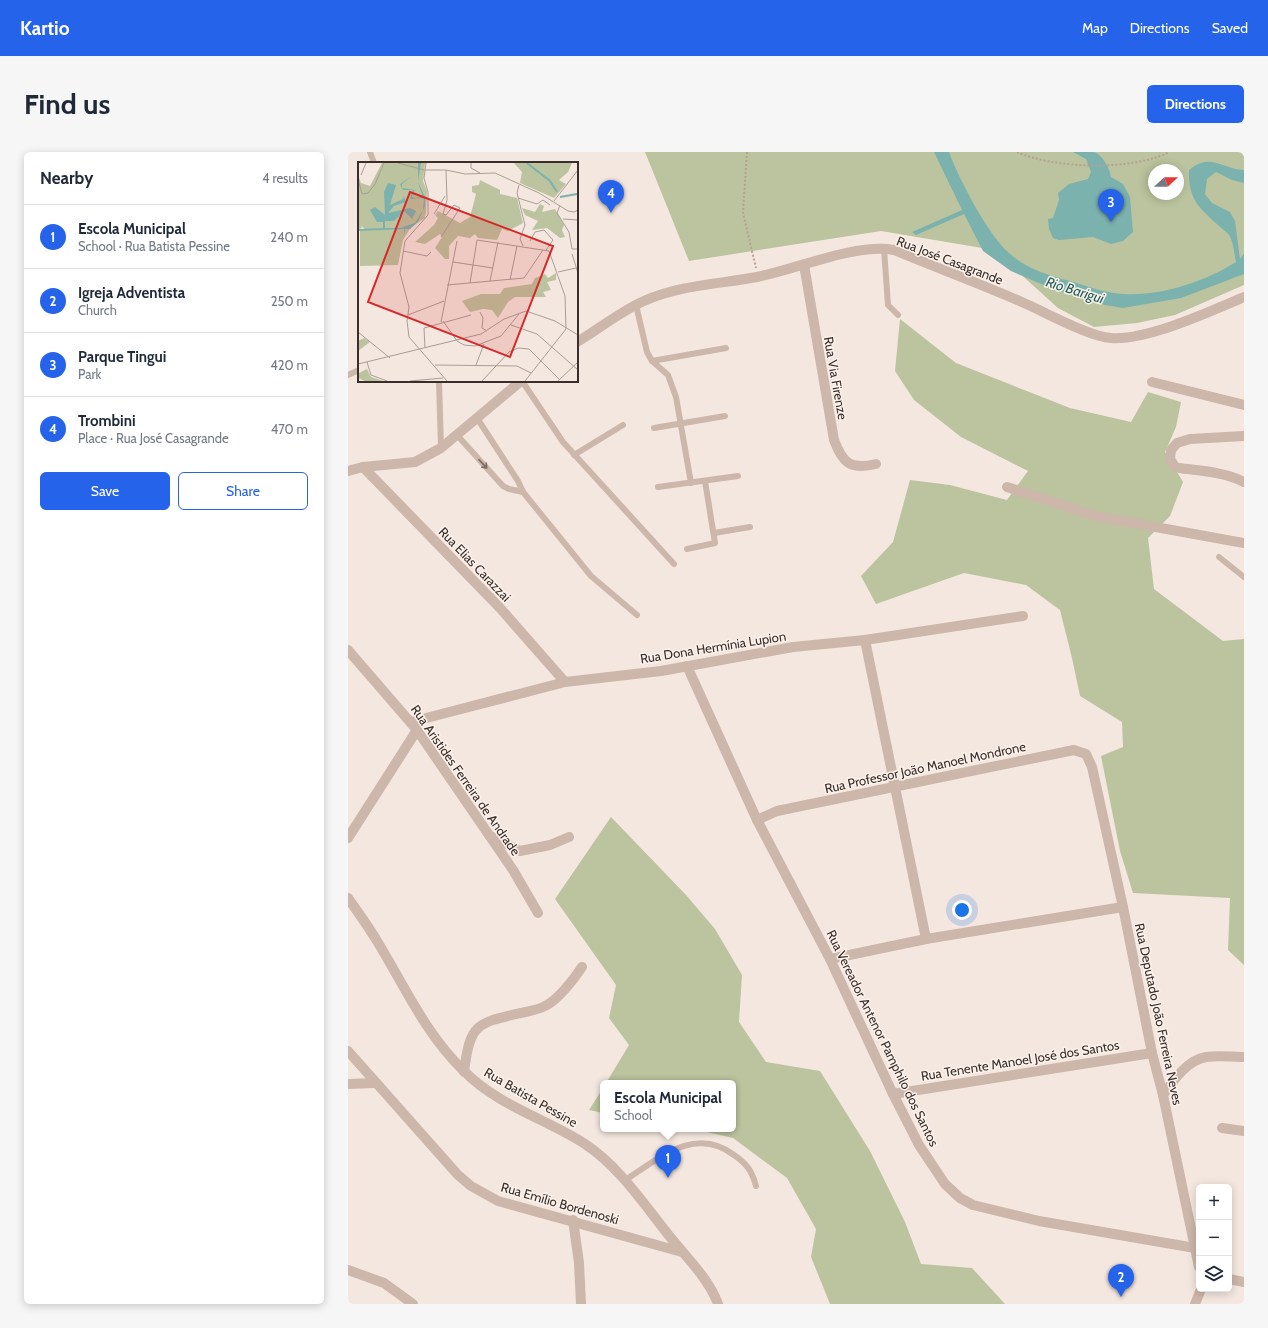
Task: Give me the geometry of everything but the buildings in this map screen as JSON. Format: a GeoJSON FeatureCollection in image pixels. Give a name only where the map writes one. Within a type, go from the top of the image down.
{"type":"FeatureCollection","features":[{"type":"Feature","properties":{"kind":"street","name":"Rua José Casagrande"},"geometry":{"type":"LineString","coordinates":[[578,341],[636,305],[670,292],[758,276],[863,250],[894,250],[1022,302],[1093,333],[1110,338],[1125,338],[1144,334],[1201,315],[1244,297]]}},
{"type":"Feature","properties":{"kind":"street","name":"Rua Via Firenze"},"geometry":{"type":"LineString","coordinates":[[804,265],[834,440],[839,454],[851,466],[862,467],[876,464]]}},
{"type":"Feature","properties":{"kind":"street"},"geometry":{"type":"LineString","coordinates":[[348,471],[363,467],[415,462],[441,448],[521,382]]}},
{"type":"Feature","properties":{"kind":"street"},"geometry":{"type":"LineString","coordinates":[[1152,382],[1244,405]]}},
{"type":"Feature","properties":{"kind":"street"},"geometry":{"type":"LineString","coordinates":[[1244,436],[1190,439],[1177,443],[1171,450],[1170,459],[1175,467],[1217,474],[1244,482]]}},
{"type":"Feature","properties":{"kind":"street","name":"Rua Elias Carazzai"},"geometry":{"type":"LineString","coordinates":[[363,467],[500,608],[565,682]]}},
{"type":"Feature","properties":{"kind":"street"},"geometry":{"type":"LineString","coordinates":[[1007,487],[1095,516],[1244,543]]}},
{"type":"Feature","properties":{"kind":"street","name":"Rua Dona Hermínia Lupion"},"geometry":{"type":"LineString","coordinates":[[414,726],[565,682],[687,666],[793,647],[865,640],[1023,616]]}},
{"type":"Feature","properties":{"kind":"street"},"geometry":{"type":"LineString","coordinates":[[865,640],[926,939]]}},
{"type":"Feature","properties":{"kind":"street","name":"Rua Aristides Ferreira de Andrade"},"geometry":{"type":"LineString","coordinates":[[348,650],[414,726],[490,836],[538,913]]}},
{"type":"Feature","properties":{"kind":"street","name":"Rua Vereador Antenor Pamphilo dos Santos"},"geometry":{"type":"LineString","coordinates":[[687,666],[757,820],[830,959],[893,1094],[919,1145],[945,1184],[960,1198],[973,1205],[1039,1221],[1195,1248]]}},
{"type":"Feature","properties":{"kind":"street"},"geometry":{"type":"LineString","coordinates":[[348,838],[414,726]]}},
{"type":"Feature","properties":{"kind":"street","name":"Rua Professor João Manoel Mondrone"},"geometry":{"type":"LineString","coordinates":[[757,820],[777,811],[1074,750],[1086,754],[1092,767]]}},
{"type":"Feature","properties":{"kind":"street","name":"Rua Deputado João Ferreira Neves"},"geometry":{"type":"LineString","coordinates":[[1092,767],[1197,1256]]}},
{"type":"Feature","properties":{"kind":"street"},"geometry":{"type":"LineString","coordinates":[[490,836],[520,851],[550,845],[569,837]]}},
{"type":"Feature","properties":{"kind":"street","name":"Rua Batista Pessine"},"geometry":{"type":"LineString","coordinates":[[348,898],[376,939],[432,1035],[464,1072],[487,1089],[525,1112],[585,1144],[601,1156],[624,1180],[682,1252],[713,1292],[718,1304]]}},
{"type":"Feature","properties":{"kind":"street"},"geometry":{"type":"LineString","coordinates":[[830,959],[926,939],[1123,907]]}},
{"type":"Feature","properties":{"kind":"street"},"geometry":{"type":"LineString","coordinates":[[464,1072],[467,1047],[475,1029],[493,1018],[545,1006],[573,981],[582,967]]}},
{"type":"Feature","properties":{"kind":"street","name":"Rua Emílio Bordenoski"},"geometry":{"type":"LineString","coordinates":[[348,1051],[458,1175],[471,1186],[498,1201],[573,1220],[682,1252]]}},
{"type":"Feature","properties":{"kind":"street","name":"Rua Tenente Manoel José dos Santos"},"geometry":{"type":"LineString","coordinates":[[893,1094],[1152,1053]]}},
{"type":"Feature","properties":{"kind":"street"},"geometry":{"type":"LineString","coordinates":[[1163,1095],[1176,1077],[1194,1062],[1206,1057],[1244,1057]]}},
{"type":"Feature","properties":{"kind":"street"},"geometry":{"type":"LineString","coordinates":[[348,1084],[375,1083]]}},
{"type":"Feature","properties":{"kind":"street"},"geometry":{"type":"LineString","coordinates":[[1222,1128],[1244,1131]]}},
{"type":"Feature","properties":{"kind":"street"},"geometry":{"type":"LineString","coordinates":[[573,1220],[579,1263],[581,1304]]}},
{"type":"Feature","properties":{"kind":"street"},"geometry":{"type":"LineString","coordinates":[[348,1270],[384,1283],[412,1304]]}},
{"type":"Feature","properties":{"kind":"street"},"geometry":{"type":"LineString","coordinates":[[1232,1280],[1244,1282]]}},
{"type":"Feature","properties":{"kind":"street"},"geometry":{"type":"LineString","coordinates":[[1195,1304],[1200,1292]]}},
{"type":"Feature","properties":{"kind":"lane"},"geometry":{"type":"LineString","coordinates":[[370,152],[374,162]]}},
{"type":"Feature","properties":{"kind":"lane"},"geometry":{"type":"LineString","coordinates":[[884,249],[888,305],[898,315]]}},
{"type":"Feature","properties":{"kind":"lane"},"geometry":{"type":"LineString","coordinates":[[636,305],[647,352],[652,361],[668,375],[676,397],[691,483]]}},
{"type":"Feature","properties":{"kind":"lane"},"geometry":{"type":"LineString","coordinates":[[652,361],[726,348]]}},
{"type":"Feature","properties":{"kind":"lane"},"geometry":{"type":"LineString","coordinates":[[348,375],[358,370]]}},
{"type":"Feature","properties":{"kind":"lane"},"geometry":{"type":"LineString","coordinates":[[439,382],[441,448]]}},
{"type":"Feature","properties":{"kind":"lane"},"geometry":{"type":"LineString","coordinates":[[523,382],[563,442],[674,564]]}},
{"type":"Feature","properties":{"kind":"lane"},"geometry":{"type":"LineString","coordinates":[[654,428],[725,416]]}},
{"type":"Feature","properties":{"kind":"lane"},"geometry":{"type":"LineString","coordinates":[[477,418],[518,481],[523,492],[591,576],[638,615]]}},
{"type":"Feature","properties":{"kind":"lane"},"geometry":{"type":"LineString","coordinates":[[574,455],[623,425]]}},
{"type":"Feature","properties":{"kind":"lane"},"geometry":{"type":"LineString","coordinates":[[456,435],[503,486],[509,490],[523,492]]}},
{"type":"Feature","properties":{"kind":"lane"},"geometry":{"type":"LineString","coordinates":[[658,487],[738,476]]}},
{"type":"Feature","properties":{"kind":"lane"},"geometry":{"type":"LineString","coordinates":[[687,549],[715,543],[705,481]]}},
{"type":"Feature","properties":{"kind":"lane"},"geometry":{"type":"LineString","coordinates":[[714,533],[750,528]]}},
{"type":"Feature","properties":{"kind":"lane"},"geometry":{"type":"LineString","coordinates":[[1219,557],[1244,576]]}},
{"type":"Feature","properties":{"kind":"lane"},"geometry":{"type":"LineString","coordinates":[[624,1180],[680,1147],[694,1142],[710,1143],[729,1151],[747,1164],[753,1175],[756,1186]]}},
{"type":"Feature","properties":{"kind":"path"},"geometry":{"type":"LineString","coordinates":[[747,152],[743,212],[758,276]]}},
{"type":"Feature","properties":{"kind":"path"},"geometry":{"type":"LineString","coordinates":[[1017,152],[1048,162],[1086,166],[1149,160],[1168,152]]}},
{"type":"Feature","properties":{"kind":"green space"},"geometry":{"type":"Polygon","coordinates":[[[645,152],[1244,152],[1244,285],[1175,315],[1137,323],[1094,327],[1058,308],[994,250],[881,231],[689,261],[645,152]]]}},
{"type":"Feature","properties":{"kind":"green space"},"geometry":{"type":"Polygon","coordinates":[[[900,319],[956,363],[1070,408],[1131,422],[1148,392],[1181,402],[1176,427],[1165,452],[1183,482],[1170,516],[1148,538],[1154,589],[1223,641],[1244,639],[1244,965],[1228,950],[1230,898],[1133,893],[1120,851],[1101,756],[1123,747],[1122,722],[1080,696],[1060,610],[1026,585],[964,573],[876,604],[861,576],[893,542],[910,480],[950,485],[1007,500],[1028,471],[961,437],[914,400],[895,371],[900,319]]]}},
{"type":"Feature","properties":{"kind":"green space"},"geometry":{"type":"Polygon","coordinates":[[[611,817],[686,895],[715,929],[742,975],[739,1022],[766,1062],[820,1071],[870,1151],[905,1222],[921,1264],[972,1268],[1005,1304],[830,1304],[811,1257],[816,1229],[787,1178],[733,1138],[706,1132],[736,1132],[736,1080],[608,1080],[629,1045],[609,1018],[616,985],[555,899],[611,817]]]}},
{"type":"Feature","properties":{"kind":"green space"},"geometry":{"type":"Polygon","coordinates":[[[600,1093],[600,1112],[589,1110],[600,1093]]]}},
{"type":"Feature","properties":{"kind":"water","name":"Rio Barigui"},"geometry":{"type":"Polygon","coordinates":[[[934,152],[949,152],[967,191],[983,220],[1001,245],[1016,259],[1038,271],[1054,276],[1103,291],[1129,294],[1145,294],[1177,288],[1208,277],[1236,262],[1231,238],[1205,213],[1192,195],[1189,170],[1204,162],[1210,162],[1244,170],[1244,183],[1232,180],[1216,172],[1207,179],[1205,194],[1212,203],[1230,212],[1235,221],[1240,259],[1244,254],[1244,274],[1181,298],[1123,308],[1105,305],[1053,289],[1011,271],[983,251],[964,214],[916,235],[912,232],[962,210],[934,152]]]}},
{"type":"Feature","properties":{"kind":"water"},"geometry":{"type":"Polygon","coordinates":[[[1073,152],[1096,153],[1105,162],[1111,177],[1123,184],[1130,197],[1133,232],[1123,241],[1111,244],[1093,237],[1059,240],[1053,238],[1049,229],[1048,219],[1053,218],[1059,200],[1058,193],[1069,184],[1088,179],[1091,172],[1086,159],[1073,152]]]}},
{"type":"Feature","properties":{"kind":"place","name":"Trombini"},"geometry":{"type":"Point","coordinates":[611,213]}},
{"type":"Feature","properties":{"kind":"place","name":"Parque Tingui"},"geometry":{"type":"Point","coordinates":[1111,222]}},
{"type":"Feature","properties":{"kind":"place","name":"Escola Municipal"},"geometry":{"type":"Point","coordinates":[668,1178]}},
{"type":"Feature","properties":{"kind":"place","name":"Igreja Adventista"},"geometry":{"type":"Point","coordinates":[1121,1297]}}]}
